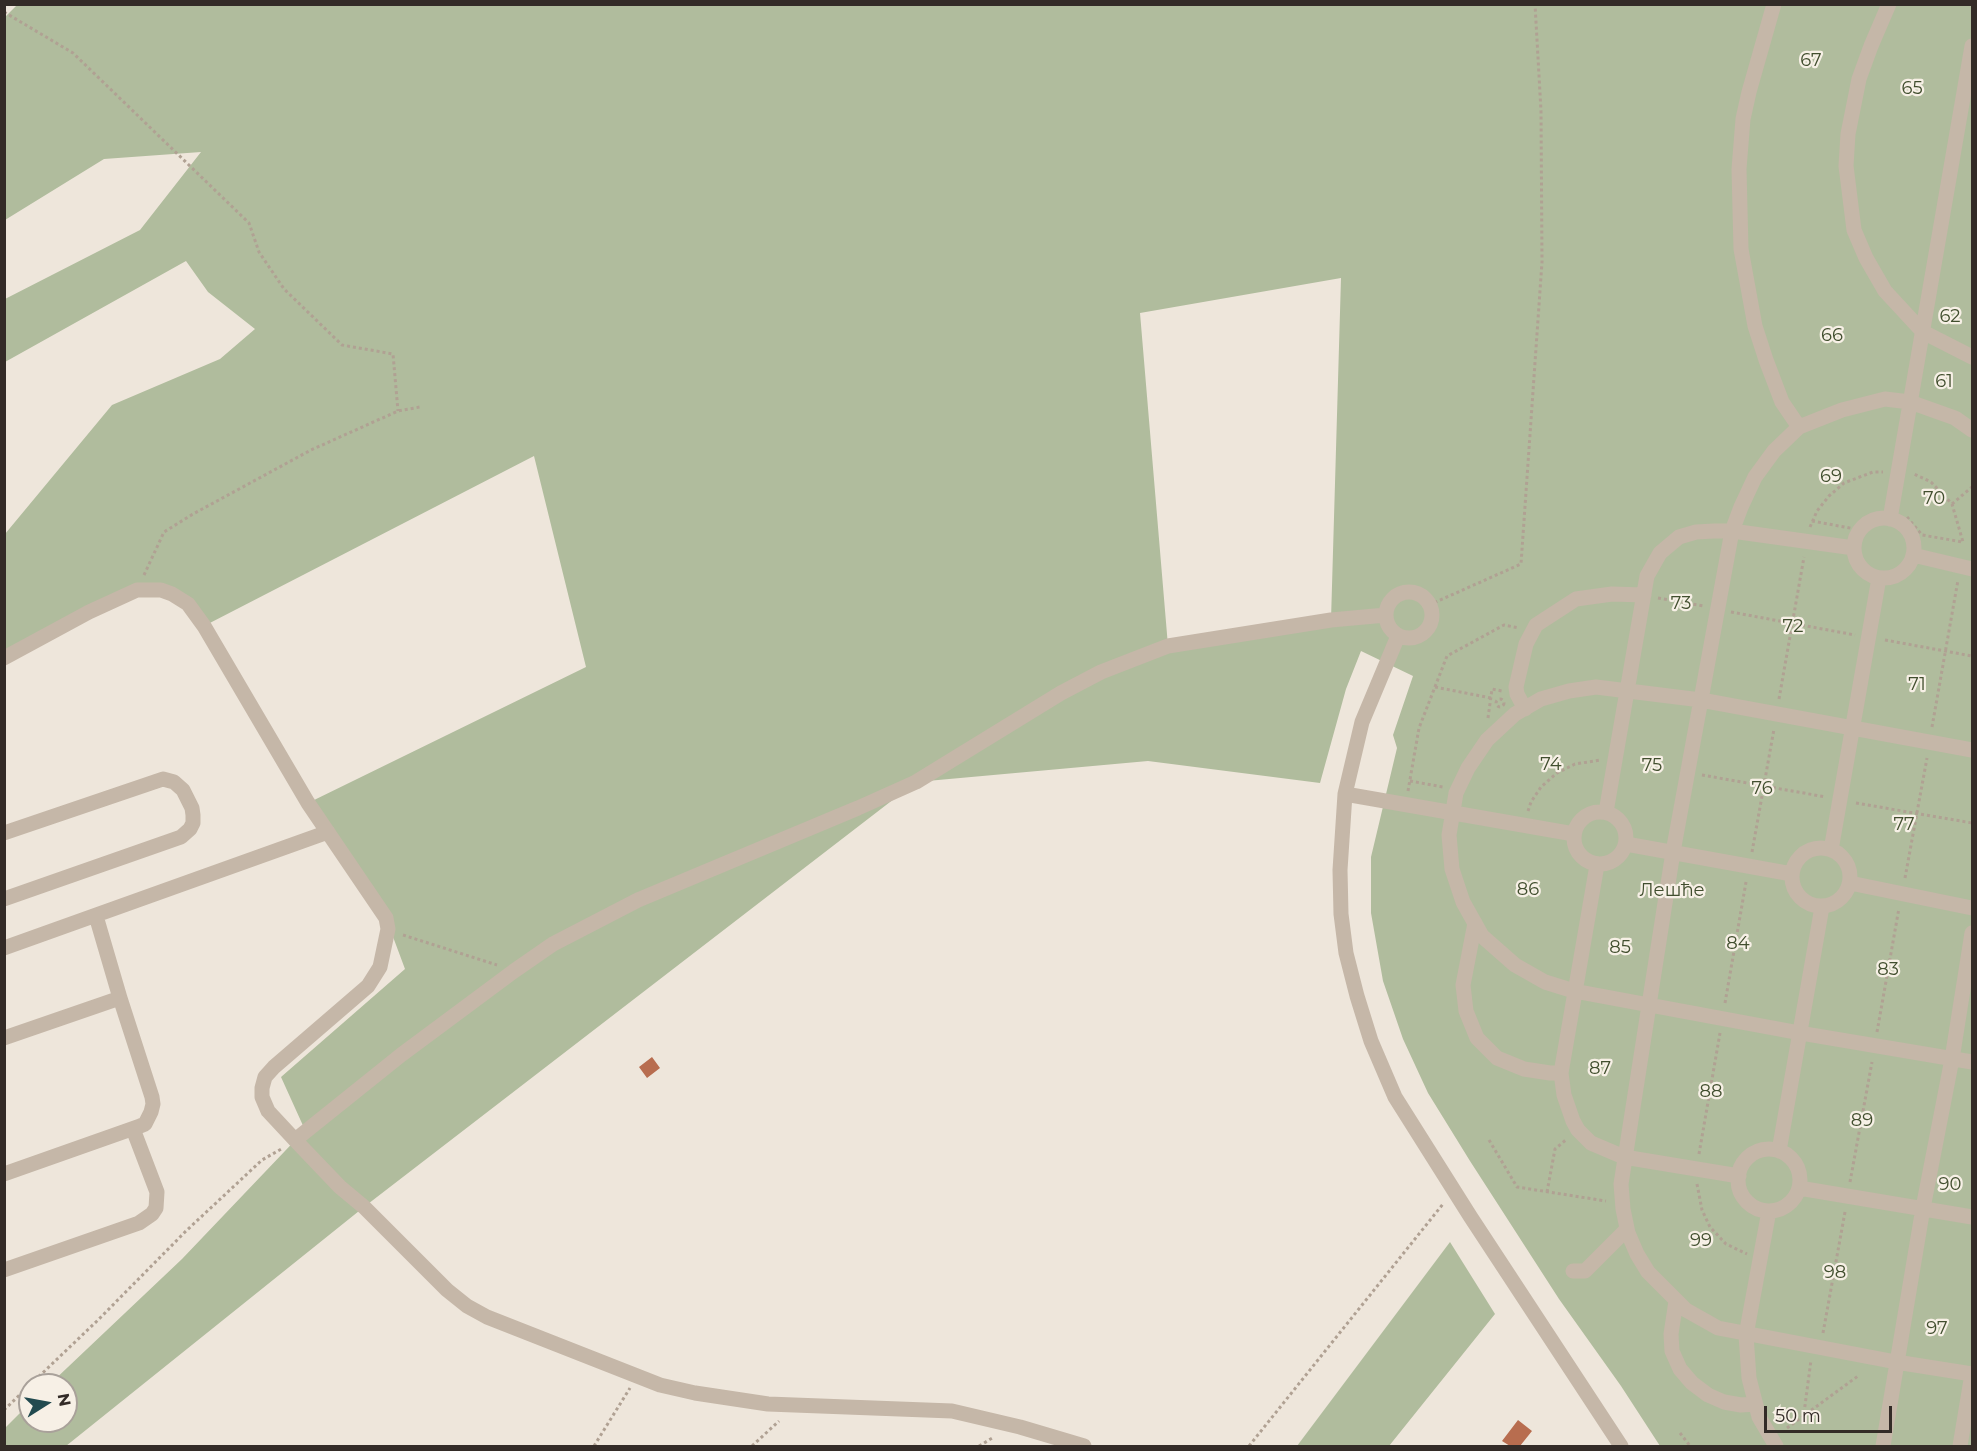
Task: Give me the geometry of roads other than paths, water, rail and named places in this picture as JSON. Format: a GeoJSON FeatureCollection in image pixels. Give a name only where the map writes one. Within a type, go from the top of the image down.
{"type":"FeatureCollection","features":[{"type":"Feature","properties":{"kind":"street"},"geometry":{"type":"LineString","coordinates":[[1774,4],[1743,119],[1739,169],[1741,249],[1755,326],[1766,360],[1782,402],[1799,427]]}},
{"type":"Feature","properties":{"kind":"street"},"geometry":{"type":"LineString","coordinates":[[1889,4],[1859,79],[1848,134],[1845,166],[1854,230],[1866,258],[1885,291],[1923,332],[1972,357]]}},
{"type":"Feature","properties":{"kind":"street"},"geometry":{"type":"LineString","coordinates":[[1884,515],[1900,523],[1910,533],[1914,547],[1910,563],[1904,571],[1888,578],[1879,578],[1867,573],[1860,566],[1854,548],[1857,534],[1868,523],[1884,515],[1892,472],[1910,402],[1972,46]]}},
{"type":"Feature","properties":{"kind":"street"},"geometry":{"type":"LineString","coordinates":[[1960,1446],[1972,1374],[1817,1348],[1718,1328],[1676,1302],[1648,1272],[1637,1254],[1627,1229],[1621,1184],[1673,852],[1732,531],[1741,507],[1755,477],[1774,451],[1799,427],[1842,410],[1885,399],[1910,402],[1955,418],[1972,430]]}},
{"type":"Feature","properties":{"kind":"street"},"geometry":{"type":"LineString","coordinates":[[1606,812],[1647,576],[1660,553],[1679,537],[1696,532],[1732,531],[1854,548]]}},
{"type":"Feature","properties":{"kind":"street"},"geometry":{"type":"LineString","coordinates":[[1913,555],[1967,568]]}},
{"type":"Feature","properties":{"kind":"street"},"geometry":{"type":"LineString","coordinates":[[1831,850],[1879,578]]}},
{"type":"Feature","properties":{"kind":"street"},"geometry":{"type":"LineString","coordinates":[[4,658],[89,612],[137,590],[161,590],[172,594],[188,604],[204,626],[308,803],[386,918],[388,929],[380,967],[368,986],[274,1067],[265,1077],[262,1097],[268,1111],[340,1187],[364,1207],[466,1306],[487,1317],[637,1377],[695,1393],[768,1404],[952,1411],[1020,1427],[1084,1446]]}},
{"type":"Feature","properties":{"kind":"street"},"geometry":{"type":"LineString","coordinates":[[1406,593],[1419,595],[1428,605],[1431,621],[1422,634],[1414,638],[1406,638],[1398,636],[1390,629],[1386,615],[1394,598],[1406,593]]}},
{"type":"Feature","properties":{"kind":"street"},"geometry":{"type":"LineString","coordinates":[[1525,709],[1516,694],[1516,687],[1526,645],[1536,626],[1576,599],[1612,594],[1644,595]]}},
{"type":"Feature","properties":{"kind":"street"},"geometry":{"type":"LineString","coordinates":[[295,1140],[401,1055],[554,944],[638,900],[916,782],[1061,693],[1101,672],[1168,646],[1331,620],[1386,615]]}},
{"type":"Feature","properties":{"kind":"street"},"geometry":{"type":"LineString","coordinates":[[1398,636],[1362,722],[1346,794],[1340,860],[1341,914],[1346,952],[1357,996],[1371,1041],[1395,1097],[1622,1446]]}},
{"type":"Feature","properties":{"kind":"street"},"geometry":{"type":"LineString","coordinates":[[1972,750],[1853,730],[1701,700],[1596,687],[1569,691],[1541,699],[1515,714],[1487,740],[1468,768],[1456,793],[1449,835],[1452,869],[1463,902],[1482,936],[1515,965],[1545,982],[1574,991],[1972,1062]]}},
{"type":"Feature","properties":{"kind":"street"},"geometry":{"type":"LineString","coordinates":[[4,833],[163,779],[174,782],[183,790],[193,815],[190,829],[181,837],[4,899]]}},
{"type":"Feature","properties":{"kind":"street"},"geometry":{"type":"LineString","coordinates":[[1346,794],[1574,834]]}},
{"type":"Feature","properties":{"kind":"street"},"geometry":{"type":"LineString","coordinates":[[1606,812],[1620,820],[1627,834],[1626,844],[1620,857],[1613,862],[1597,865],[1588,862],[1579,854],[1574,834],[1583,818],[1590,814],[1606,812]]}},
{"type":"Feature","properties":{"kind":"street"},"geometry":{"type":"LineString","coordinates":[[4,948],[328,832]]}},
{"type":"Feature","properties":{"kind":"street"},"geometry":{"type":"LineString","coordinates":[[1626,844],[1792,874]]}},
{"type":"Feature","properties":{"kind":"street"},"geometry":{"type":"LineString","coordinates":[[1814,849],[1831,850],[1845,860],[1851,875],[1848,891],[1837,902],[1822,907],[1812,906],[1803,901],[1792,884],[1792,874],[1794,866],[1806,852],[1814,849]]}},
{"type":"Feature","properties":{"kind":"street"},"geometry":{"type":"LineString","coordinates":[[1597,865],[1561,1073],[1564,1095],[1578,1130],[1591,1143],[1624,1157],[1739,1176]]}},
{"type":"Feature","properties":{"kind":"street"},"geometry":{"type":"LineString","coordinates":[[1850,883],[1972,908]]}},
{"type":"Feature","properties":{"kind":"street"},"geometry":{"type":"LineString","coordinates":[[1779,1151],[1822,907]]}},
{"type":"Feature","properties":{"kind":"street"},"geometry":{"type":"LineString","coordinates":[[4,1174],[133,1129],[145,1124],[149,1118],[153,1104],[96,915]]}},
{"type":"Feature","properties":{"kind":"street"},"geometry":{"type":"LineString","coordinates":[[1475,923],[1463,985],[1466,1011],[1477,1038],[1497,1058],[1524,1069],[1561,1073]]}},
{"type":"Feature","properties":{"kind":"street"},"geometry":{"type":"LineString","coordinates":[[1883,1446],[1923,1208],[1952,1059],[1972,933]]}},
{"type":"Feature","properties":{"kind":"street"},"geometry":{"type":"LineString","coordinates":[[4,1038],[120,998]]}},
{"type":"Feature","properties":{"kind":"street"},"geometry":{"type":"LineString","coordinates":[[4,1270],[139,1223],[152,1214],[156,1208],[157,1192],[133,1129]]}},
{"type":"Feature","properties":{"kind":"street"},"geometry":{"type":"LineString","coordinates":[[1761,1150],[1779,1151],[1788,1155],[1794,1162],[1798,1170],[1799,1188],[1791,1202],[1777,1210],[1769,1211],[1750,1204],[1743,1196],[1739,1187],[1739,1176],[1746,1160],[1753,1154],[1761,1150]]}},
{"type":"Feature","properties":{"kind":"street"},"geometry":{"type":"LineString","coordinates":[[1799,1188],[1972,1217]]}},
{"type":"Feature","properties":{"kind":"street"},"geometry":{"type":"LineString","coordinates":[[1769,1211],[1746,1335],[1749,1378],[1755,1404],[1759,1417],[1776,1446]]}},
{"type":"Feature","properties":{"kind":"street"},"geometry":{"type":"LineString","coordinates":[[1573,1271],[1585,1271],[1627,1229]]}},
{"type":"Feature","properties":{"kind":"street"},"geometry":{"type":"LineString","coordinates":[[1676,1302],[1671,1334],[1672,1351],[1680,1368],[1692,1383],[1708,1395],[1724,1402],[1741,1405],[1755,1404]]}},
{"type":"Feature","properties":{"kind":"park label","name":"67"},"geometry":{"type":"Point","coordinates":[1811,61]}},
{"type":"Feature","properties":{"kind":"park label","name":"65"},"geometry":{"type":"Point","coordinates":[1912,89]}},
{"type":"Feature","properties":{"kind":"park label","name":"62"},"geometry":{"type":"Point","coordinates":[1950,317]}},
{"type":"Feature","properties":{"kind":"park label","name":"66"},"geometry":{"type":"Point","coordinates":[1832,336]}},
{"type":"Feature","properties":{"kind":"park label","name":"61"},"geometry":{"type":"Point","coordinates":[1944,382]}},
{"type":"Feature","properties":{"kind":"park label","name":"69"},"geometry":{"type":"Point","coordinates":[1831,477]}},
{"type":"Feature","properties":{"kind":"park label","name":"70"},"geometry":{"type":"Point","coordinates":[1934,499]}},
{"type":"Feature","properties":{"kind":"park label","name":"73"},"geometry":{"type":"Point","coordinates":[1681,604]}},
{"type":"Feature","properties":{"kind":"park label","name":"72"},"geometry":{"type":"Point","coordinates":[1793,627]}},
{"type":"Feature","properties":{"kind":"park label","name":"71"},"geometry":{"type":"Point","coordinates":[1917,685]}},
{"type":"Feature","properties":{"kind":"park label","name":"74"},"geometry":{"type":"Point","coordinates":[1551,765]}},
{"type":"Feature","properties":{"kind":"park label","name":"75"},"geometry":{"type":"Point","coordinates":[1652,766]}},
{"type":"Feature","properties":{"kind":"park label","name":"76"},"geometry":{"type":"Point","coordinates":[1762,789]}},
{"type":"Feature","properties":{"kind":"park label","name":"77"},"geometry":{"type":"Point","coordinates":[1904,825]}},
{"type":"Feature","properties":{"kind":"park label","name":"86"},"geometry":{"type":"Point","coordinates":[1528,890]}},
{"type":"Feature","properties":{"kind":"park label","name":"Лешће"},"geometry":{"type":"Point","coordinates":[1672,891]}},
{"type":"Feature","properties":{"kind":"park label","name":"84"},"geometry":{"type":"Point","coordinates":[1738,944]}},
{"type":"Feature","properties":{"kind":"park label","name":"85"},"geometry":{"type":"Point","coordinates":[1620,948]}},
{"type":"Feature","properties":{"kind":"park label","name":"83"},"geometry":{"type":"Point","coordinates":[1888,970]}},
{"type":"Feature","properties":{"kind":"park label","name":"87"},"geometry":{"type":"Point","coordinates":[1600,1069]}},
{"type":"Feature","properties":{"kind":"park label","name":"88"},"geometry":{"type":"Point","coordinates":[1711,1092]}},
{"type":"Feature","properties":{"kind":"park label","name":"89"},"geometry":{"type":"Point","coordinates":[1862,1121]}},
{"type":"Feature","properties":{"kind":"park label","name":"90"},"geometry":{"type":"Point","coordinates":[1950,1185]}},
{"type":"Feature","properties":{"kind":"park label","name":"99"},"geometry":{"type":"Point","coordinates":[1701,1241]}},
{"type":"Feature","properties":{"kind":"park label","name":"98"},"geometry":{"type":"Point","coordinates":[1835,1273]}},
{"type":"Feature","properties":{"kind":"park label","name":"97"},"geometry":{"type":"Point","coordinates":[1937,1329]}}]}
